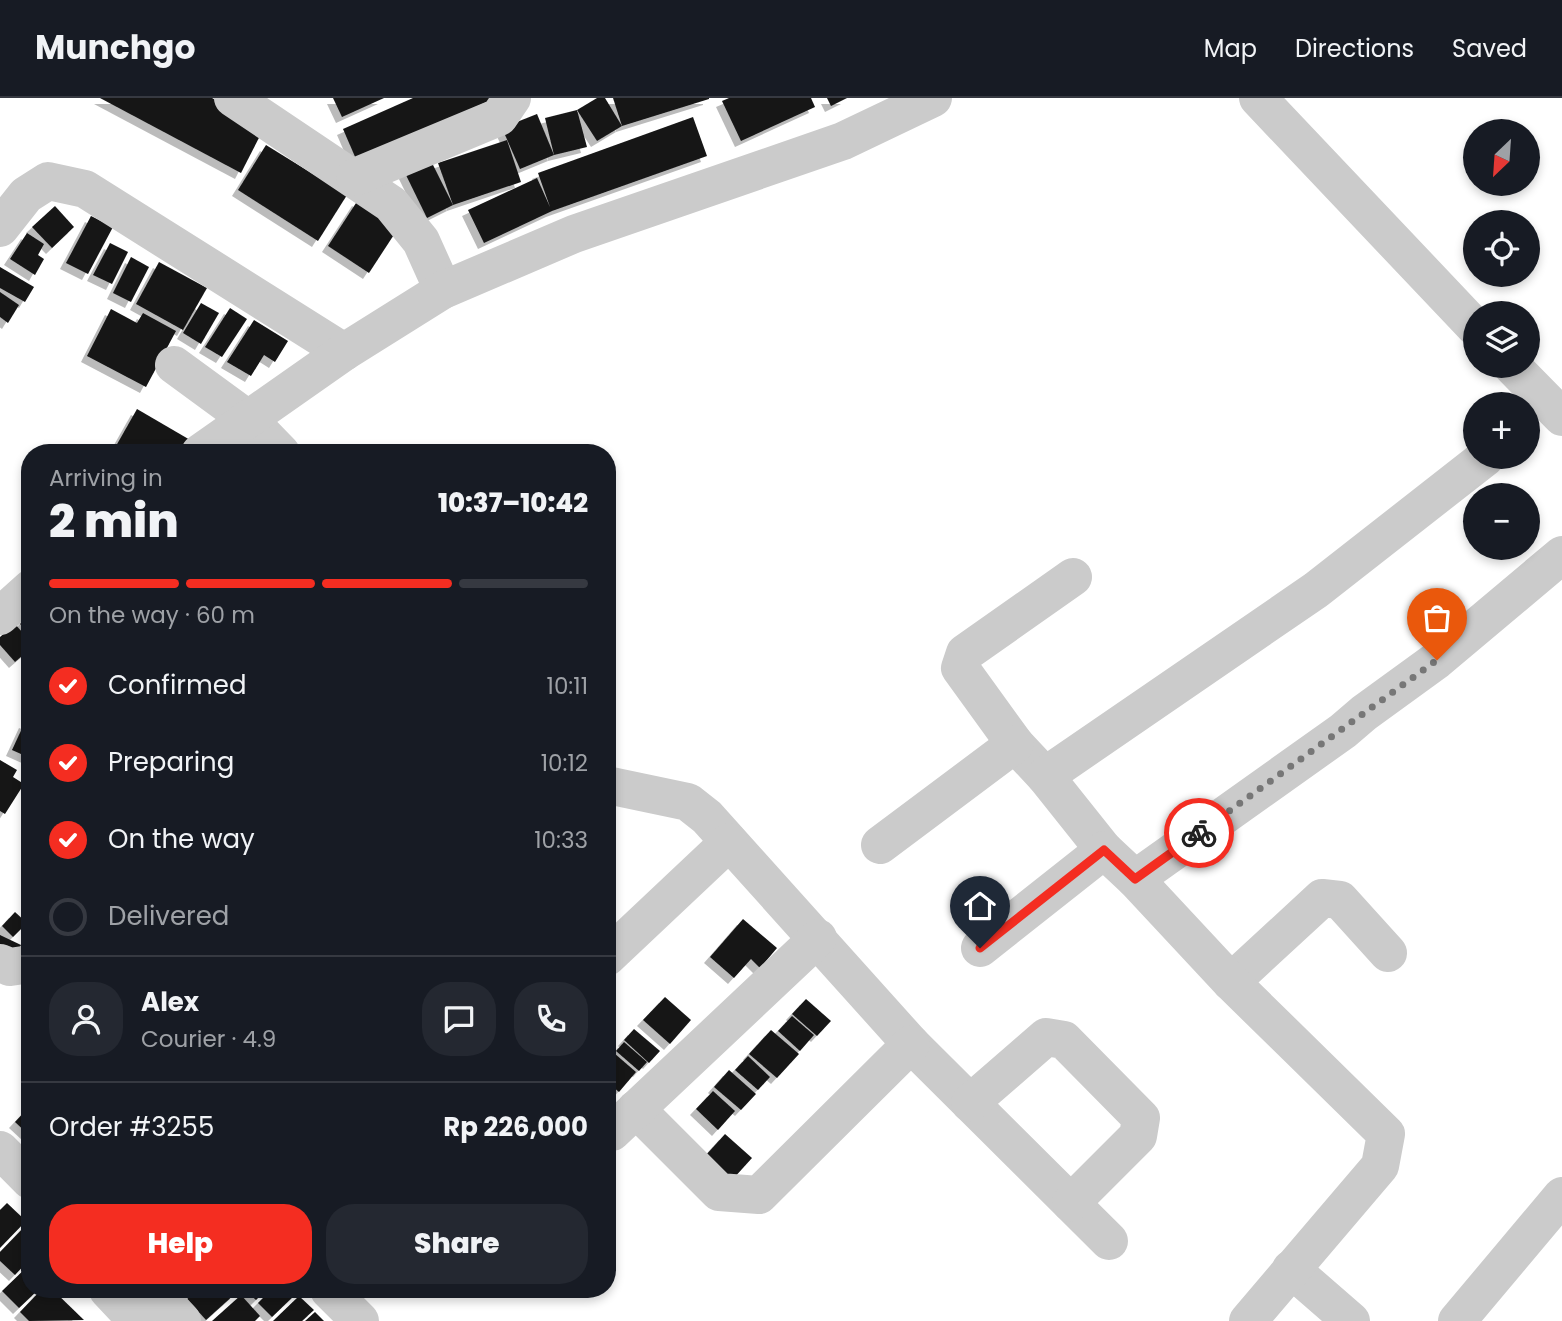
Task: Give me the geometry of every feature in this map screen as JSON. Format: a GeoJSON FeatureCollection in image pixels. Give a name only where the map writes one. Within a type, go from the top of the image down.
{"type":"FeatureCollection","features":[{"type":"Feature","properties":{"kind":"street"},"geometry":{"type":"LineString","coordinates":[[355,177],[505,108],[542,98]]}},
{"type":"Feature","properties":{"kind":"street"},"geometry":{"type":"LineString","coordinates":[[213,444],[344,352],[443,290],[575,234],[843,141],[933,98]]}},
{"type":"Feature","properties":{"kind":"street"},"geometry":{"type":"LineString","coordinates":[[1258,98],[1463,314]]}},
{"type":"Feature","properties":{"kind":"street"},"geometry":{"type":"LineString","coordinates":[[254,103],[391,204],[421,241],[443,290]]}},
{"type":"Feature","properties":{"kind":"street"},"geometry":{"type":"LineString","coordinates":[[0,228],[26,195],[48,180],[85,189],[344,352]]}},
{"type":"Feature","properties":{"kind":"street"},"geometry":{"type":"LineString","coordinates":[[174,365],[249,420],[272,444]]}},
{"type":"Feature","properties":{"kind":"street"},"geometry":{"type":"LineString","coordinates":[[1520,378],[1547,416]]}},
{"type":"Feature","properties":{"kind":"street"},"geometry":{"type":"LineString","coordinates":[[1045,776],[1316,590],[1471,469]]}},
{"type":"Feature","properties":{"kind":"street"},"geometry":{"type":"LineString","coordinates":[[1135,879],[1343,731],[1437,660],[1562,555]]}},
{"type":"Feature","properties":{"kind":"street"},"geometry":{"type":"LineString","coordinates":[[1073,577],[965,653],[960,668],[1015,744],[1045,776],[1104,850],[1135,879],[1231,982],[1386,1134],[1380,1166],[1248,1321]]}},
{"type":"Feature","properties":{"kind":"street"},"geometry":{"type":"LineString","coordinates":[[0,616],[21,597]]}},
{"type":"Feature","properties":{"kind":"street"},"geometry":{"type":"LineString","coordinates":[[880,845],[1015,744]]}},
{"type":"Feature","properties":{"kind":"street"},"geometry":{"type":"LineString","coordinates":[[616,790],[658,793],[688,802],[818,938],[911,1044],[1110,1241]]}},
{"type":"Feature","properties":{"kind":"street"},"geometry":{"type":"LineString","coordinates":[[616,949],[729,842]]}},
{"type":"Feature","properties":{"kind":"street"},"geometry":{"type":"LineString","coordinates":[[980,948],[1104,850]]}},
{"type":"Feature","properties":{"kind":"street"},"geometry":{"type":"LineString","coordinates":[[1231,982],[1322,898],[1340,900],[1388,953]]}},
{"type":"Feature","properties":{"kind":"street"},"geometry":{"type":"LineString","coordinates":[[818,938],[622,1120],[719,1192],[759,1195],[911,1044]]}},
{"type":"Feature","properties":{"kind":"street"},"geometry":{"type":"LineString","coordinates":[[0,963],[10,967],[21,965]]}},
{"type":"Feature","properties":{"kind":"street"},"geometry":{"type":"LineString","coordinates":[[970,1103],[1046,1037],[1064,1040],[1141,1118],[1138,1136],[1071,1203]]}},
{"type":"Feature","properties":{"kind":"street"},"geometry":{"type":"LineString","coordinates":[[0,1150],[21,1171]]}},
{"type":"Feature","properties":{"kind":"street"},"geometry":{"type":"LineString","coordinates":[[1457,1321],[1562,1196]]}},
{"type":"Feature","properties":{"kind":"street"},"geometry":{"type":"LineString","coordinates":[[1291,1269],[1351,1321]]}},
{"type":"Feature","properties":{"kind":"street"},"geometry":{"type":"LineString","coordinates":[[115,1298],[136,1321]]}},
{"type":"Feature","properties":{"kind":"street"},"geometry":{"type":"LineString","coordinates":[[160,1298],[182,1321]]}},
{"type":"Feature","properties":{"kind":"street"},"geometry":{"type":"LineString","coordinates":[[337,1298],[360,1321]]}},
{"type":"Feature","properties":{"kind":"building"},"geometry":{"type":"Polygon","coordinates":[[[100,98],[212,98],[265,126],[241,173],[100,98]]]}},
{"type":"Feature","properties":{"kind":"building"},"geometry":{"type":"Polygon","coordinates":[[[333,98],[384,98],[342,117],[333,98]]]}},
{"type":"Feature","properties":{"kind":"building"},"geometry":{"type":"Polygon","coordinates":[[[413,98],[496,98],[356,159],[343,129],[413,98]]]}},
{"type":"Feature","properties":{"kind":"building"},"geometry":{"type":"Polygon","coordinates":[[[597,98],[605,98],[622,126],[597,141],[577,110],[597,98]]]}},
{"type":"Feature","properties":{"kind":"building"},"geometry":{"type":"Polygon","coordinates":[[[613,98],[709,98],[709,99],[622,126],[613,98]]]}},
{"type":"Feature","properties":{"kind":"building"},"geometry":{"type":"Polygon","coordinates":[[[729,98],[811,98],[815,107],[741,141],[722,101],[729,98]]]}},
{"type":"Feature","properties":{"kind":"building"},"geometry":{"type":"Polygon","coordinates":[[[827,98],[847,98],[831,106],[827,98]]]}},
{"type":"Feature","properties":{"kind":"building"},"geometry":{"type":"Polygon","coordinates":[[[577,110],[587,147],[554,155],[545,118],[577,110]]]}},
{"type":"Feature","properties":{"kind":"building"},"geometry":{"type":"Polygon","coordinates":[[[537,114],[554,155],[520,169],[502,128],[537,114]]]}},
{"type":"Feature","properties":{"kind":"building"},"geometry":{"type":"Polygon","coordinates":[[[693,117],[707,156],[552,211],[484,243],[468,210],[537,178],[550,207],[538,173],[693,117]]]}},
{"type":"Feature","properties":{"kind":"building"},"geometry":{"type":"Polygon","coordinates":[[[507,140],[521,182],[453,205],[438,163],[507,140]]]}},
{"type":"Feature","properties":{"kind":"building"},"geometry":{"type":"Polygon","coordinates":[[[266,145],[347,195],[318,241],[238,190],[266,145]]]}},
{"type":"Feature","properties":{"kind":"building"},"geometry":{"type":"Polygon","coordinates":[[[429,157],[453,205],[427,218],[403,169],[429,157]]]}},
{"type":"Feature","properties":{"kind":"building"},"geometry":{"type":"Polygon","coordinates":[[[358,200],[399,227],[369,273],[328,246],[358,200]]]}},
{"type":"Feature","properties":{"kind":"building"},"geometry":{"type":"Polygon","coordinates":[[[55,206],[74,227],[52,248],[32,227],[55,206]]]}},
{"type":"Feature","properties":{"kind":"building"},"geometry":{"type":"Polygon","coordinates":[[[91,216],[113,227],[88,274],[66,263],[91,216]]]}},
{"type":"Feature","properties":{"kind":"building"},"geometry":{"type":"Polygon","coordinates":[[[27,233],[44,244],[38,255],[44,259],[35,275],[10,259],[27,233]]]}},
{"type":"Feature","properties":{"kind":"building"},"geometry":{"type":"Polygon","coordinates":[[[110,243],[128,252],[112,284],[93,275],[110,243]]]}},
{"type":"Feature","properties":{"kind":"building"},"geometry":{"type":"Polygon","coordinates":[[[131,257],[149,267],[131,302],[113,293],[131,257]]]}},
{"type":"Feature","properties":{"kind":"building"},"geometry":{"type":"Polygon","coordinates":[[[159,262],[207,288],[183,330],[136,304],[159,262]]]}},
{"type":"Feature","properties":{"kind":"building"},"geometry":{"type":"Polygon","coordinates":[[[0,267],[34,287],[25,302],[0,288],[0,267]]]}},
{"type":"Feature","properties":{"kind":"building"},"geometry":{"type":"Polygon","coordinates":[[[0,292],[19,305],[8,323],[0,317],[0,292]]]}},
{"type":"Feature","properties":{"kind":"building"},"geometry":{"type":"Polygon","coordinates":[[[201,303],[219,313],[201,344],[183,333],[201,303]]]}},
{"type":"Feature","properties":{"kind":"building"},"geometry":{"type":"Polygon","coordinates":[[[230,308],[247,319],[222,357],[205,347],[230,308]]]}},
{"type":"Feature","properties":{"kind":"building"},"geometry":{"type":"Polygon","coordinates":[[[111,309],[137,323],[143,313],[176,331],[146,387],[87,356],[111,309]]]}},
{"type":"Feature","properties":{"kind":"building"},"geometry":{"type":"Polygon","coordinates":[[[254,320],[288,341],[275,362],[264,355],[251,376],[227,362],[254,320]]]}},
{"type":"Feature","properties":{"kind":"building"},"geometry":{"type":"Polygon","coordinates":[[[137,409],[197,444],[117,444],[137,409]]]}},
{"type":"Feature","properties":{"kind":"building"},"geometry":{"type":"Polygon","coordinates":[[[15,624],[21,631],[21,657],[15,662],[0,645],[0,637],[15,624]]]}},
{"type":"Feature","properties":{"kind":"building"},"geometry":{"type":"Polygon","coordinates":[[[21,731],[21,754],[12,750],[21,731]]]}},
{"type":"Feature","properties":{"kind":"building"},"geometry":{"type":"Polygon","coordinates":[[[0,760],[17,770],[13,777],[21,782],[21,789],[5,814],[0,811],[0,760]]]}},
{"type":"Feature","properties":{"kind":"building"},"geometry":{"type":"Polygon","coordinates":[[[15,912],[21,918],[21,929],[13,937],[2,926],[15,912]]]}},
{"type":"Feature","properties":{"kind":"building"},"geometry":{"type":"Polygon","coordinates":[[[743,919],[777,948],[760,968],[751,959],[734,978],[710,957],[743,919]]]}},
{"type":"Feature","properties":{"kind":"building"},"geometry":{"type":"Polygon","coordinates":[[[0,935],[21,945],[13,961],[0,955],[0,935]]]}},
{"type":"Feature","properties":{"kind":"building"},"geometry":{"type":"Polygon","coordinates":[[[665,997],[691,1020],[670,1044],[643,1020],[665,997]]]}},
{"type":"Feature","properties":{"kind":"building"},"geometry":{"type":"Polygon","coordinates":[[[806,999],[831,1021],[817,1036],[792,1014],[806,999]]]}},
{"type":"Feature","properties":{"kind":"building"},"geometry":{"type":"Polygon","coordinates":[[[792,1016],[814,1035],[800,1051],[778,1031],[792,1016]]]}},
{"type":"Feature","properties":{"kind":"building"},"geometry":{"type":"Polygon","coordinates":[[[634,1029],[660,1051],[649,1063],[624,1040],[634,1029]]]}},
{"type":"Feature","properties":{"kind":"building"},"geometry":{"type":"Polygon","coordinates":[[[771,1030],[799,1054],[777,1078],[749,1054],[771,1030]]]}},
{"type":"Feature","properties":{"kind":"building"},"geometry":{"type":"Polygon","coordinates":[[[624,1042],[647,1062],[639,1071],[616,1051],[624,1042]]]}},
{"type":"Feature","properties":{"kind":"building"},"geometry":{"type":"Polygon","coordinates":[[[616,1055],[636,1072],[619,1092],[616,1090],[616,1055]]]}},
{"type":"Feature","properties":{"kind":"building"},"geometry":{"type":"Polygon","coordinates":[[[748,1056],[770,1077],[758,1090],[735,1070],[748,1056]]]}},
{"type":"Feature","properties":{"kind":"building"},"geometry":{"type":"Polygon","coordinates":[[[729,1070],[756,1094],[741,1110],[714,1087],[729,1070]]]}},
{"type":"Feature","properties":{"kind":"building"},"geometry":{"type":"Polygon","coordinates":[[[713,1091],[735,1111],[718,1130],[696,1109],[713,1091]]]}},
{"type":"Feature","properties":{"kind":"building"},"geometry":{"type":"Polygon","coordinates":[[[21,1116],[21,1128],[15,1122],[21,1116]]]}},
{"type":"Feature","properties":{"kind":"building"},"geometry":{"type":"Polygon","coordinates":[[[725,1134],[752,1158],[733,1179],[706,1155],[725,1134]]]}},
{"type":"Feature","properties":{"kind":"building"},"geometry":{"type":"Polygon","coordinates":[[[7,1203],[21,1216],[21,1226],[0,1248],[0,1210],[7,1203]]]}},
{"type":"Feature","properties":{"kind":"building"},"geometry":{"type":"Polygon","coordinates":[[[21,1230],[21,1269],[15,1275],[0,1261],[0,1252],[21,1230]]]}},
{"type":"Feature","properties":{"kind":"building"},"geometry":{"type":"Polygon","coordinates":[[[21,1273],[21,1298],[30,1298],[19,1308],[2,1291],[21,1273]]]}},
{"type":"Feature","properties":{"kind":"building"},"geometry":{"type":"Polygon","coordinates":[[[33,1298],[61,1298],[84,1320],[29,1321],[20,1312],[33,1298]]]}},
{"type":"Feature","properties":{"kind":"building"},"geometry":{"type":"Polygon","coordinates":[[[188,1298],[230,1298],[206,1320],[188,1298]]]}},
{"type":"Feature","properties":{"kind":"building"},"geometry":{"type":"Polygon","coordinates":[[[238,1298],[244,1298],[260,1316],[255,1321],[212,1321],[238,1298]]]}},
{"type":"Feature","properties":{"kind":"building"},"geometry":{"type":"Polygon","coordinates":[[[263,1298],[292,1298],[272,1317],[258,1303],[263,1298]]]}},
{"type":"Feature","properties":{"kind":"building"},"geometry":{"type":"Polygon","coordinates":[[[297,1298],[301,1298],[314,1310],[302,1321],[273,1321],[297,1298]]]}},
{"type":"Feature","properties":{"kind":"building"},"geometry":{"type":"Polygon","coordinates":[[[315,1312],[324,1321],[305,1321],[315,1312]]]}},
{"type":"Feature","properties":{"kind":"way so far"},"geometry":{"type":"LineString","coordinates":[[1199,833],[1343,731],[1437,660]]}},
{"type":"Feature","properties":{"kind":"route"},"geometry":{"type":"LineString","coordinates":[[980,948],[1104,850],[1135,879],[1199,833]]}}]}
